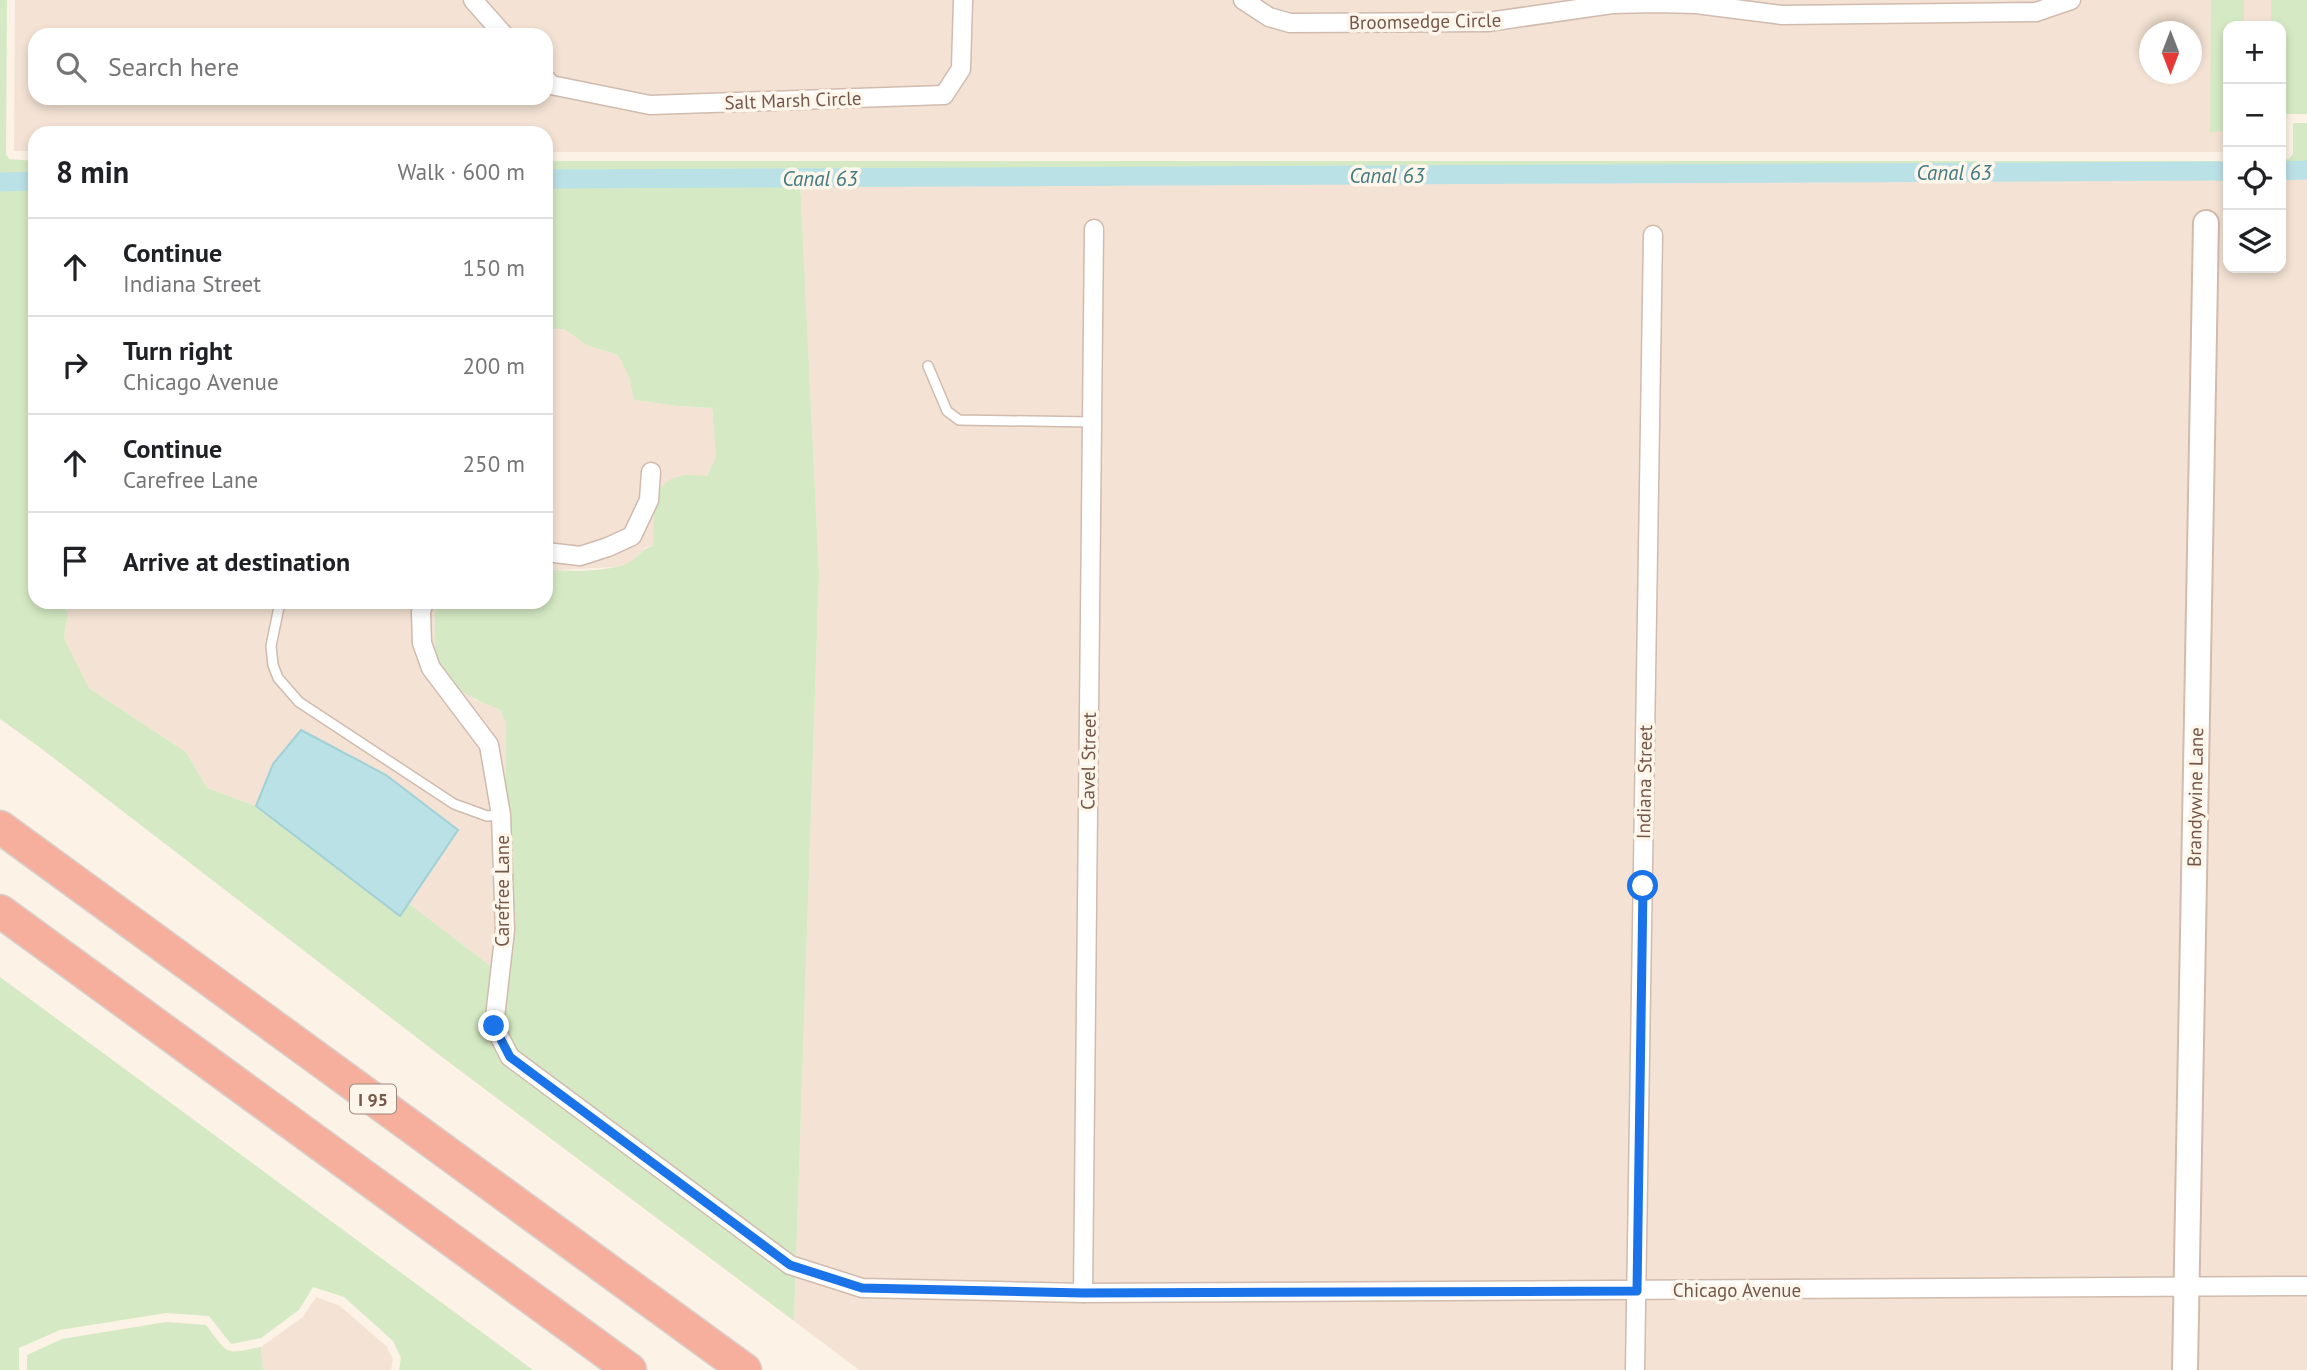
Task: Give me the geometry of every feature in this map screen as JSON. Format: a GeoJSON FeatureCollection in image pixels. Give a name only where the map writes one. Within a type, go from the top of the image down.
{"type":"FeatureCollection","features":[{"type":"Feature","properties":{"kind":"highway","name":"I 95"},"geometry":{"type":"LineString","coordinates":[[0,827],[745,1370]]}},
{"type":"Feature","properties":{"kind":"highway"},"geometry":{"type":"LineString","coordinates":[[0,911],[630,1370]]}},
{"type":"Feature","properties":{"kind":"street"},"geometry":{"type":"LineString","coordinates":[[473,0],[498,28]]}},
{"type":"Feature","properties":{"kind":"street","name":"Salt Marsh Circle"},"geometry":{"type":"LineString","coordinates":[[553,85],[650,105],[944,95],[961,69],[962,0]]}},
{"type":"Feature","properties":{"kind":"street","name":"Broomsedge Circle"},"geometry":{"type":"LineString","coordinates":[[1243,0],[1269,17],[1290,23],[1488,22],[1612,4],[1657,2],[1782,15],[2036,12],[2071,0]]}},
{"type":"Feature","properties":{"kind":"street","name":"Brandywine Lane"},"geometry":{"type":"LineString","coordinates":[[2185,1370],[2206,223]]}},
{"type":"Feature","properties":{"kind":"street","name":"Cavel Street"},"geometry":{"type":"LineString","coordinates":[[1083,1293],[1094,229]]}},
{"type":"Feature","properties":{"kind":"street","name":"Indiana Street"},"geometry":{"type":"LineString","coordinates":[[1635,1370],[1653,236]]}},
{"type":"Feature","properties":{"kind":"street"},"geometry":{"type":"LineString","coordinates":[[553,553],[580,556],[632,536],[649,500],[651,472]]}},
{"type":"Feature","properties":{"kind":"street","name":"Carefree Lane"},"geometry":{"type":"LineString","coordinates":[[422,609],[422,643],[431,668],[489,745],[501,815],[505,930],[494,1026],[510,1057],[790,1265],[862,1288],[1083,1293]]}},
{"type":"Feature","properties":{"kind":"street","name":"Chicago Avenue"},"geometry":{"type":"LineString","coordinates":[[1083,1293],[2307,1286]]}},
{"type":"Feature","properties":{"kind":"lane"},"geometry":{"type":"LineString","coordinates":[[928,366],[947,411],[959,420],[1092,422]]}},
{"type":"Feature","properties":{"kind":"lane"},"geometry":{"type":"LineString","coordinates":[[279,609],[271,646],[272,665],[278,678],[299,702],[454,804],[486,816],[501,815]]}},
{"type":"Feature","properties":{"kind":"shaded area"},"geometry":{"type":"Polygon","coordinates":[[[15,0],[2284,0],[2284,21],[2223,21],[2223,152],[553,152],[553,126],[28,126],[28,151],[14,151],[15,0]]]}},
{"type":"Feature","properties":{"kind":"shaded area"},"geometry":{"type":"Polygon","coordinates":[[[2218,172],[2218,181],[2223,181],[2223,273],[2286,273],[2286,179],[2307,178],[2307,1370],[2195,1370],[2215,214],[2197,212],[2176,1370],[859,1370],[794,1321],[819,574],[800,178],[2218,172]]]}},
{"type":"Feature","properties":{"kind":"shaded area"},"geometry":{"type":"Polygon","coordinates":[[[553,329],[564,329],[586,345],[618,355],[629,377],[634,400],[712,408],[716,457],[707,476],[678,476],[653,507],[653,546],[646,547],[632,562],[615,567],[553,570],[553,329]]]}},
{"type":"Feature","properties":{"kind":"shaded area"},"geometry":{"type":"Polygon","coordinates":[[[65,609],[436,609],[438,662],[449,678],[463,691],[475,700],[499,709],[506,723],[506,817],[492,967],[408,903],[458,830],[273,764],[256,806],[207,788],[186,752],[89,688],[64,638],[68,613],[65,609]]]}},
{"type":"Feature","properties":{"kind":"shaded area"},"geometry":{"type":"Polygon","coordinates":[[[316,1297],[340,1306],[387,1347],[393,1359],[391,1370],[263,1370],[261,1347],[303,1317],[316,1297]]]}},
{"type":"Feature","properties":{"kind":"green space"},"geometry":{"type":"Polygon","coordinates":[[[0,0],[7,0],[6,154],[9,159],[28,160],[28,609],[65,609],[68,613],[64,638],[89,688],[186,752],[207,788],[256,806],[399,915],[408,903],[492,967],[506,817],[506,723],[499,709],[464,692],[443,672],[435,650],[436,609],[553,609],[553,569],[601,569],[630,562],[653,546],[655,505],[662,486],[680,476],[707,476],[716,457],[712,408],[634,400],[629,377],[618,355],[586,345],[564,329],[553,329],[553,161],[2223,161],[2223,181],[2217,181],[2217,172],[800,178],[819,574],[794,1321],[442,1057],[0,719],[0,0]]]}},
{"type":"Feature","properties":{"kind":"green space"},"geometry":{"type":"Polygon","coordinates":[[[2211,0],[2244,0],[2244,21],[2223,21],[2223,131],[2210,132],[2211,0]]]}},
{"type":"Feature","properties":{"kind":"green space"},"geometry":{"type":"Polygon","coordinates":[[[2271,0],[2307,0],[2307,114],[2286,114],[2286,21],[2271,21],[2271,0]]]}},
{"type":"Feature","properties":{"kind":"green space"},"geometry":{"type":"Polygon","coordinates":[[[2293,123],[2307,123],[2307,178],[2286,179],[2286,160],[2293,154],[2293,123]]]}},
{"type":"Feature","properties":{"kind":"green space"},"geometry":{"type":"Polygon","coordinates":[[[0,977],[533,1370],[399,1370],[401,1358],[393,1341],[344,1297],[313,1287],[299,1310],[261,1338],[231,1344],[209,1316],[166,1313],[60,1330],[19,1348],[19,1370],[0,1370],[0,977]]]}},
{"type":"Feature","properties":{"kind":"green space"},"geometry":{"type":"Polygon","coordinates":[[[166,1322],[206,1325],[228,1350],[261,1347],[263,1370],[27,1370],[27,1355],[62,1339],[166,1322]]]}},
{"type":"Feature","properties":{"kind":"water"},"geometry":{"type":"Polygon","coordinates":[[[301,730],[386,775],[458,830],[400,916],[256,806],[273,764],[301,730]]]}},
{"type":"Feature","properties":{"kind":"waterway","name":"Canal 63"},"geometry":{"type":"LineString","coordinates":[[2286,171],[2307,170]]}},
{"type":"Feature","properties":{"kind":"waterway","name":"Canal 63"},"geometry":{"type":"LineString","coordinates":[[553,179],[2223,171]]}},
{"type":"Feature","properties":{"kind":"waterway","name":"Canal 63"},"geometry":{"type":"LineString","coordinates":[[0,182],[28,181]]}},
{"type":"Feature","properties":{"kind":"route"},"geometry":{"type":"LineString","coordinates":[[494,1026],[510,1057],[790,1265],[862,1288],[1083,1293],[1637,1291],[1643,886]]}}]}
